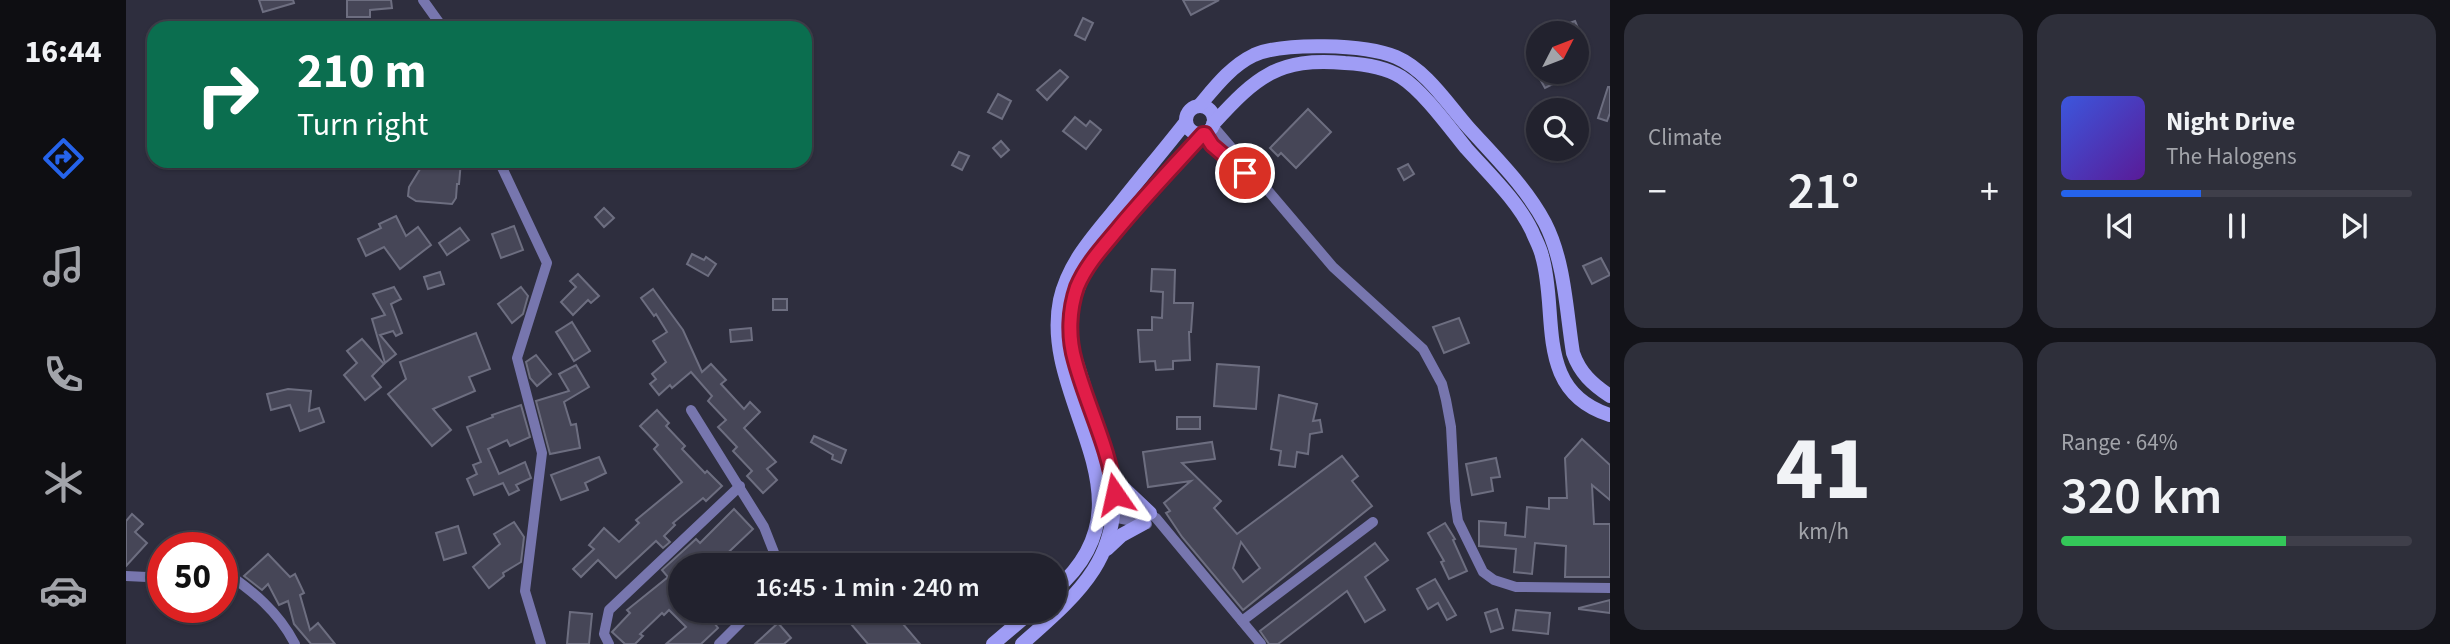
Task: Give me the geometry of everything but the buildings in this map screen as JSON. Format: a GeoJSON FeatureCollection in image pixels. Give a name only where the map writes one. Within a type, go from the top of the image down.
{"type":"FeatureCollection","features":[{"type":"Feature","properties":{"kind":"main road"},"geometry":{"type":"LineString","coordinates":[[1067,577],[1080,563],[1093,536],[1099,496],[1094,463],[1061,361],[1057,330],[1060,299],[1065,283],[1079,255],[1185,123],[1188,111],[1199,106],[1233,69],[1265,51],[1335,46],[1385,54],[1419,72],[1502,163],[1546,225],[1558,259],[1573,352],[1578,366],[1587,379],[1610,396]]}},
{"type":"Feature","properties":{"kind":"main road"},"geometry":{"type":"LineString","coordinates":[[1104,553],[1114,517],[1115,500],[1113,478],[1075,362],[1070,332],[1073,302],[1080,280],[1091,261],[1146,195],[1209,129],[1256,82],[1268,73],[1289,65],[1310,61],[1378,67],[1401,76],[1437,113],[1530,228],[1542,255],[1551,337],[1557,364],[1573,392],[1595,410],[1610,415]]}},
{"type":"Feature","properties":{"kind":"main road"},"geometry":{"type":"LineString","coordinates":[[1199,106],[1211,111],[1209,129]]}},
{"type":"Feature","properties":{"kind":"main road"},"geometry":{"type":"LineString","coordinates":[[1185,123],[1194,133],[1209,129]]}},
{"type":"Feature","properties":{"kind":"main road"},"geometry":{"type":"LineString","coordinates":[[1023,644],[1083,586],[1104,553],[1122,535],[1147,518],[1113,478]]}},
{"type":"Feature","properties":{"kind":"main road"},"geometry":{"type":"LineString","coordinates":[[993,644],[1018,623]]}},
{"type":"Feature","properties":{"kind":"street"},"geometry":{"type":"LineString","coordinates":[[424,0],[438,21]]}},
{"type":"Feature","properties":{"kind":"street"},"geometry":{"type":"LineString","coordinates":[[1209,129],[1212,145],[1270,193],[1333,267],[1423,349],[1442,384],[1446,400],[1451,427],[1458,521],[1483,572],[1494,580],[1516,587],[1610,588]]}},
{"type":"Feature","properties":{"kind":"street"},"geometry":{"type":"LineString","coordinates":[[502,168],[547,263],[517,358],[542,453],[525,591],[541,644]]}},
{"type":"Feature","properties":{"kind":"street"},"geometry":{"type":"LineString","coordinates":[[691,410],[764,527],[774,553]]}},
{"type":"Feature","properties":{"kind":"street"},"geometry":{"type":"LineString","coordinates":[[608,644],[604,634],[609,610],[740,486]]}},
{"type":"Feature","properties":{"kind":"street"},"geometry":{"type":"LineString","coordinates":[[1099,496],[1136,506],[1147,518],[1169,533],[1261,644]]}},
{"type":"Feature","properties":{"kind":"street"},"geometry":{"type":"LineString","coordinates":[[1098,514],[1147,518]]}},
{"type":"Feature","properties":{"kind":"street"},"geometry":{"type":"LineString","coordinates":[[1242,621],[1373,522]]}},
{"type":"Feature","properties":{"kind":"street"},"geometry":{"type":"LineString","coordinates":[[126,576],[147,578]]}},
{"type":"Feature","properties":{"kind":"street"},"geometry":{"type":"LineString","coordinates":[[238,581],[276,612],[295,644]]}},
{"type":"Feature","properties":{"kind":"street"},"geometry":{"type":"LineString","coordinates":[[719,644],[740,623]]}},
{"type":"Feature","properties":{"kind":"route"},"geometry":{"type":"LineString","coordinates":[[1115,494],[1109,462],[1072,347],[1070,317],[1077,287],[1091,261],[1146,195],[1203,134],[1215,149],[1245,173]]}}]}
